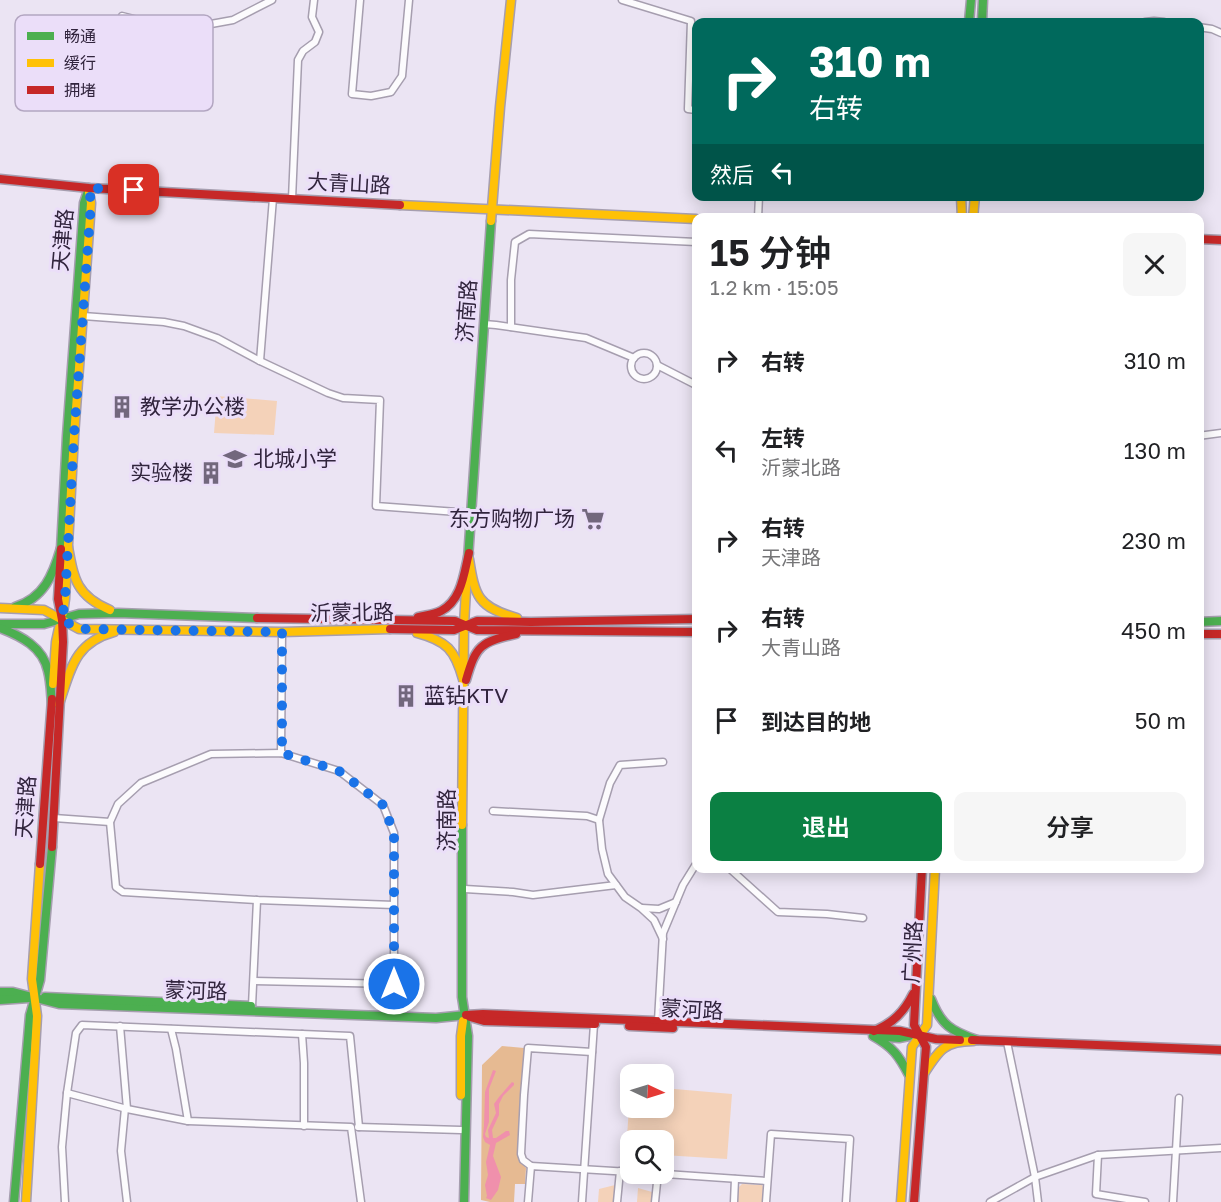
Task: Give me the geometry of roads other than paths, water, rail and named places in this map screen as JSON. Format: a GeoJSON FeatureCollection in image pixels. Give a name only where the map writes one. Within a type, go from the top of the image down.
{"type":"FeatureCollection","features":[{"type":"Feature","properties":{"kind":"main road","name":"济南路"},"geometry":{"type":"LineString","coordinates":[[463,1202],[468,1036],[462,997],[466,644],[464,625],[492,210],[511,0]]}},
{"type":"Feature","properties":{"kind":"main road"},"geometry":{"type":"LineString","coordinates":[[969,18],[971,0]]}},
{"type":"Feature","properties":{"kind":"main road"},"geometry":{"type":"LineString","coordinates":[[982,18],[983,0]]}},
{"type":"Feature","properties":{"kind":"main road","name":"大青山路"},"geometry":{"type":"LineString","coordinates":[[0,178],[89,188],[692,219]]}},
{"type":"Feature","properties":{"kind":"main road","name":"天津路"},"geometry":{"type":"LineString","coordinates":[[26,1202],[37,1016],[32,980],[33,963],[55,704],[63,642],[58,599],[74,436],[91,203],[89,188]]}},
{"type":"Feature","properties":{"kind":"main road","name":"天津路"},"geometry":{"type":"LineString","coordinates":[[64,548],[67,436],[84,203],[89,188]]}},
{"type":"Feature","properties":{"kind":"main road"},"geometry":{"type":"LineString","coordinates":[[1204,239],[1221,240]]}},
{"type":"Feature","properties":{"kind":"main road"},"geometry":{"type":"LineString","coordinates":[[4,608],[22,606],[39,594],[48,583],[64,548]]}},
{"type":"Feature","properties":{"kind":"main road"},"geometry":{"type":"LineString","coordinates":[[64,548],[73,576],[85,595],[99,606],[118,613]]}},
{"type":"Feature","properties":{"kind":"main road"},"geometry":{"type":"LineString","coordinates":[[400,625],[440,612],[452,604],[461,587],[469,553]]}},
{"type":"Feature","properties":{"kind":"main road"},"geometry":{"type":"LineString","coordinates":[[469,553],[474,591],[483,603],[490,610],[531,626]]}},
{"type":"Feature","properties":{"kind":"main road","name":"沂蒙北路"},"geometry":{"type":"LineString","coordinates":[[4,608],[44,610],[80,629],[126,630],[282,632],[455,621],[477,630],[692,619]]}},
{"type":"Feature","properties":{"kind":"main road","name":"沂蒙北路"},"geometry":{"type":"LineString","coordinates":[[0,626],[44,624],[79,614],[118,613],[400,625]]}},
{"type":"Feature","properties":{"kind":"main road"},"geometry":{"type":"LineString","coordinates":[[1204,622],[1221,621]]}},
{"type":"Feature","properties":{"kind":"main road"},"geometry":{"type":"LineString","coordinates":[[400,625],[438,640],[450,648],[458,660],[465,680]]}},
{"type":"Feature","properties":{"kind":"main road"},"geometry":{"type":"LineString","coordinates":[[0,626],[37,649],[47,666],[55,704]]}},
{"type":"Feature","properties":{"kind":"main road"},"geometry":{"type":"LineString","coordinates":[[465,680],[472,657],[479,648],[491,639],[531,626]]}},
{"type":"Feature","properties":{"kind":"main road","name":"沂蒙北路"},"geometry":{"type":"LineString","coordinates":[[531,626],[692,632]]}},
{"type":"Feature","properties":{"kind":"main road"},"geometry":{"type":"LineString","coordinates":[[55,704],[81,648],[109,633],[126,630]]}},
{"type":"Feature","properties":{"kind":"main road"},"geometry":{"type":"LineString","coordinates":[[1204,634],[1221,634]]}},
{"type":"Feature","properties":{"kind":"main road","name":"济南路"},"geometry":{"type":"LineString","coordinates":[[463,1202],[461,1036],[464,1015],[465,680]]}},
{"type":"Feature","properties":{"kind":"main road","name":"天津路"},"geometry":{"type":"LineString","coordinates":[[14,1202],[30,1015],[40,980],[54,818],[55,704]]}},
{"type":"Feature","properties":{"kind":"main road","name":"广州路"},"geometry":{"type":"LineString","coordinates":[[914,1202],[926,1047],[914,1024],[922,873]]}},
{"type":"Feature","properties":{"kind":"main road","name":"广州路"},"geometry":{"type":"LineString","coordinates":[[901,1202],[912,1047],[927,1025],[935,873]]}},
{"type":"Feature","properties":{"kind":"main road"},"geometry":{"type":"LineString","coordinates":[[910,1077],[895,1050],[874,1034],[896,1020],[905,1010],[915,989]]}},
{"type":"Feature","properties":{"kind":"main road","name":"蒙河路"},"geometry":{"type":"LineString","coordinates":[[0,992],[13,992],[58,1004],[436,1018],[483,1014],[657,1021],[874,1034],[899,1038],[919,1035],[936,1039],[1221,1050]]}},
{"type":"Feature","properties":{"kind":"main road"},"geometry":{"type":"LineString","coordinates":[[928,993],[941,1022],[952,1031],[977,1040]]}},
{"type":"Feature","properties":{"kind":"main road","name":"蒙河路"},"geometry":{"type":"LineString","coordinates":[[0,1000],[71,997],[436,1012],[464,1015],[484,1021],[874,1034]]}},
{"type":"Feature","properties":{"kind":"main road"},"geometry":{"type":"LineString","coordinates":[[924,1074],[940,1050],[952,1043],[977,1040]]}},
{"type":"Feature","properties":{"kind":"street"},"geometry":{"type":"LineString","coordinates":[[213,24],[233,20],[272,0]]}},
{"type":"Feature","properties":{"kind":"street"},"geometry":{"type":"LineString","coordinates":[[292,199],[298,60],[303,51],[315,42],[320,33],[312,17],[314,0]]}},
{"type":"Feature","properties":{"kind":"street"},"geometry":{"type":"LineString","coordinates":[[360,0],[352,94],[371,96],[391,92],[402,76],[409,0]]}},
{"type":"Feature","properties":{"kind":"street"},"geometry":{"type":"LineString","coordinates":[[622,0],[691,21],[688,109],[692,110]]}},
{"type":"Feature","properties":{"kind":"street"},"geometry":{"type":"LineString","coordinates":[[1204,28],[1221,33]]}},
{"type":"Feature","properties":{"kind":"street"},"geometry":{"type":"LineString","coordinates":[[260,361],[273,198]]}},
{"type":"Feature","properties":{"kind":"street"},"geometry":{"type":"LineString","coordinates":[[511,327],[511,280],[515,242],[529,234],[692,242]]}},
{"type":"Feature","properties":{"kind":"street"},"geometry":{"type":"LineString","coordinates":[[83,316],[134,319],[184,326],[217,338],[328,393],[344,398],[380,400],[376,506],[471,513]]}},
{"type":"Feature","properties":{"kind":"street"},"geometry":{"type":"LineString","coordinates":[[484,324],[586,338],[634,358]]}},
{"type":"Feature","properties":{"kind":"street"},"geometry":{"type":"LineString","coordinates":[[643,353],[654,357],[657,365],[656,371],[652,376],[643,379],[639,377],[632,370],[634,358],[643,353]]}},
{"type":"Feature","properties":{"kind":"street"},"geometry":{"type":"LineString","coordinates":[[657,365],[692,383]]}},
{"type":"Feature","properties":{"kind":"street"},"geometry":{"type":"LineString","coordinates":[[1204,435],[1221,433]]}},
{"type":"Feature","properties":{"kind":"street"},"geometry":{"type":"LineString","coordinates":[[282,632],[282,753]]}},
{"type":"Feature","properties":{"kind":"street"},"geometry":{"type":"LineString","coordinates":[[254,981],[394,984],[394,905],[394,833],[383,805],[339,771],[282,753],[211,754],[141,783],[118,804],[110,822],[116,887],[123,891],[257,900],[394,905]]}},
{"type":"Feature","properties":{"kind":"street"},"geometry":{"type":"LineString","coordinates":[[663,762],[620,765],[610,783],[599,820],[602,849],[608,874],[625,897],[654,920],[663,939]]}},
{"type":"Feature","properties":{"kind":"street"},"geometry":{"type":"LineString","coordinates":[[493,811],[587,816],[599,820]]}},
{"type":"Feature","properties":{"kind":"street"},"geometry":{"type":"LineString","coordinates":[[54,818],[110,822]]}},
{"type":"Feature","properties":{"kind":"street"},"geometry":{"type":"LineString","coordinates":[[657,1021],[663,933],[683,885],[692,870]]}},
{"type":"Feature","properties":{"kind":"street"},"geometry":{"type":"LineString","coordinates":[[735,873],[778,912],[863,918]]}},
{"type":"Feature","properties":{"kind":"street"},"geometry":{"type":"LineString","coordinates":[[465,890],[533,895],[616,885]]}},
{"type":"Feature","properties":{"kind":"street"},"geometry":{"type":"LineString","coordinates":[[252,1006],[257,900]]}},
{"type":"Feature","properties":{"kind":"street"},"geometry":{"type":"LineString","coordinates":[[641,908],[660,909],[676,902]]}},
{"type":"Feature","properties":{"kind":"street"},"geometry":{"type":"LineString","coordinates":[[582,1202],[594,1024]]}},
{"type":"Feature","properties":{"kind":"street"},"geometry":{"type":"LineString","coordinates":[[65,1202],[62,1147],[67,1093],[76,1033],[82,1025],[350,1036],[359,1127]]}},
{"type":"Feature","properties":{"kind":"street"},"geometry":{"type":"LineString","coordinates":[[120,1026],[126,1109],[121,1150],[127,1202]]}},
{"type":"Feature","properties":{"kind":"street"},"geometry":{"type":"LineString","coordinates":[[171,1029],[188,1121]]}},
{"type":"Feature","properties":{"kind":"street"},"geometry":{"type":"LineString","coordinates":[[302,1034],[304,1126]]}},
{"type":"Feature","properties":{"kind":"street"},"geometry":{"type":"LineString","coordinates":[[1007,1042],[1035,1177],[1038,1202]]}},
{"type":"Feature","properties":{"kind":"street"},"geometry":{"type":"LineString","coordinates":[[592,1052],[528,1048],[521,1154],[523,1160],[531,1166],[620,1171],[617,1202]]}},
{"type":"Feature","properties":{"kind":"street"},"geometry":{"type":"LineString","coordinates":[[67,1093],[126,1109],[188,1121],[461,1130]]}},
{"type":"Feature","properties":{"kind":"street"},"geometry":{"type":"LineString","coordinates":[[1173,1202],[1179,1098]]}},
{"type":"Feature","properties":{"kind":"street"},"geometry":{"type":"LineString","coordinates":[[351,1127],[361,1202]]}},
{"type":"Feature","properties":{"kind":"street"},"geometry":{"type":"LineString","coordinates":[[765,1202],[771,1134],[850,1138],[846,1202]]}},
{"type":"Feature","properties":{"kind":"street"},"geometry":{"type":"LineString","coordinates":[[990,1202],[1035,1177],[1098,1155],[1221,1148]]}},
{"type":"Feature","properties":{"kind":"street"},"geometry":{"type":"LineString","coordinates":[[1098,1155],[1096,1194],[1145,1202]]}},
{"type":"Feature","properties":{"kind":"street"},"geometry":{"type":"LineString","coordinates":[[528,1202],[531,1166]]}},
{"type":"Feature","properties":{"kind":"street"},"geometry":{"type":"LineString","coordinates":[[674,1174],[767,1180]]}},
{"type":"Feature","properties":{"kind":"street"},"geometry":{"type":"LineString","coordinates":[[734,1202],[735,1179]]}},
{"type":"Feature","properties":{"kind":"street"},"geometry":{"type":"LineString","coordinates":[[655,1202],[657,1184]]}},
{"type":"Feature","properties":{"kind":"place","name":"教学办公楼"},"geometry":{"type":"Point","coordinates":[122,407]}},
{"type":"Feature","properties":{"kind":"place","name":"北城小学"},"geometry":{"type":"Point","coordinates":[235,459]}},
{"type":"Feature","properties":{"kind":"place","name":"实验楼"},"geometry":{"type":"Point","coordinates":[211,473]}},
{"type":"Feature","properties":{"kind":"place","name":"东方购物广场"},"geometry":{"type":"Point","coordinates":[593,519]}},
{"type":"Feature","properties":{"kind":"place","name":"蓝钻KTV"},"geometry":{"type":"Point","coordinates":[406,696]}}]}
